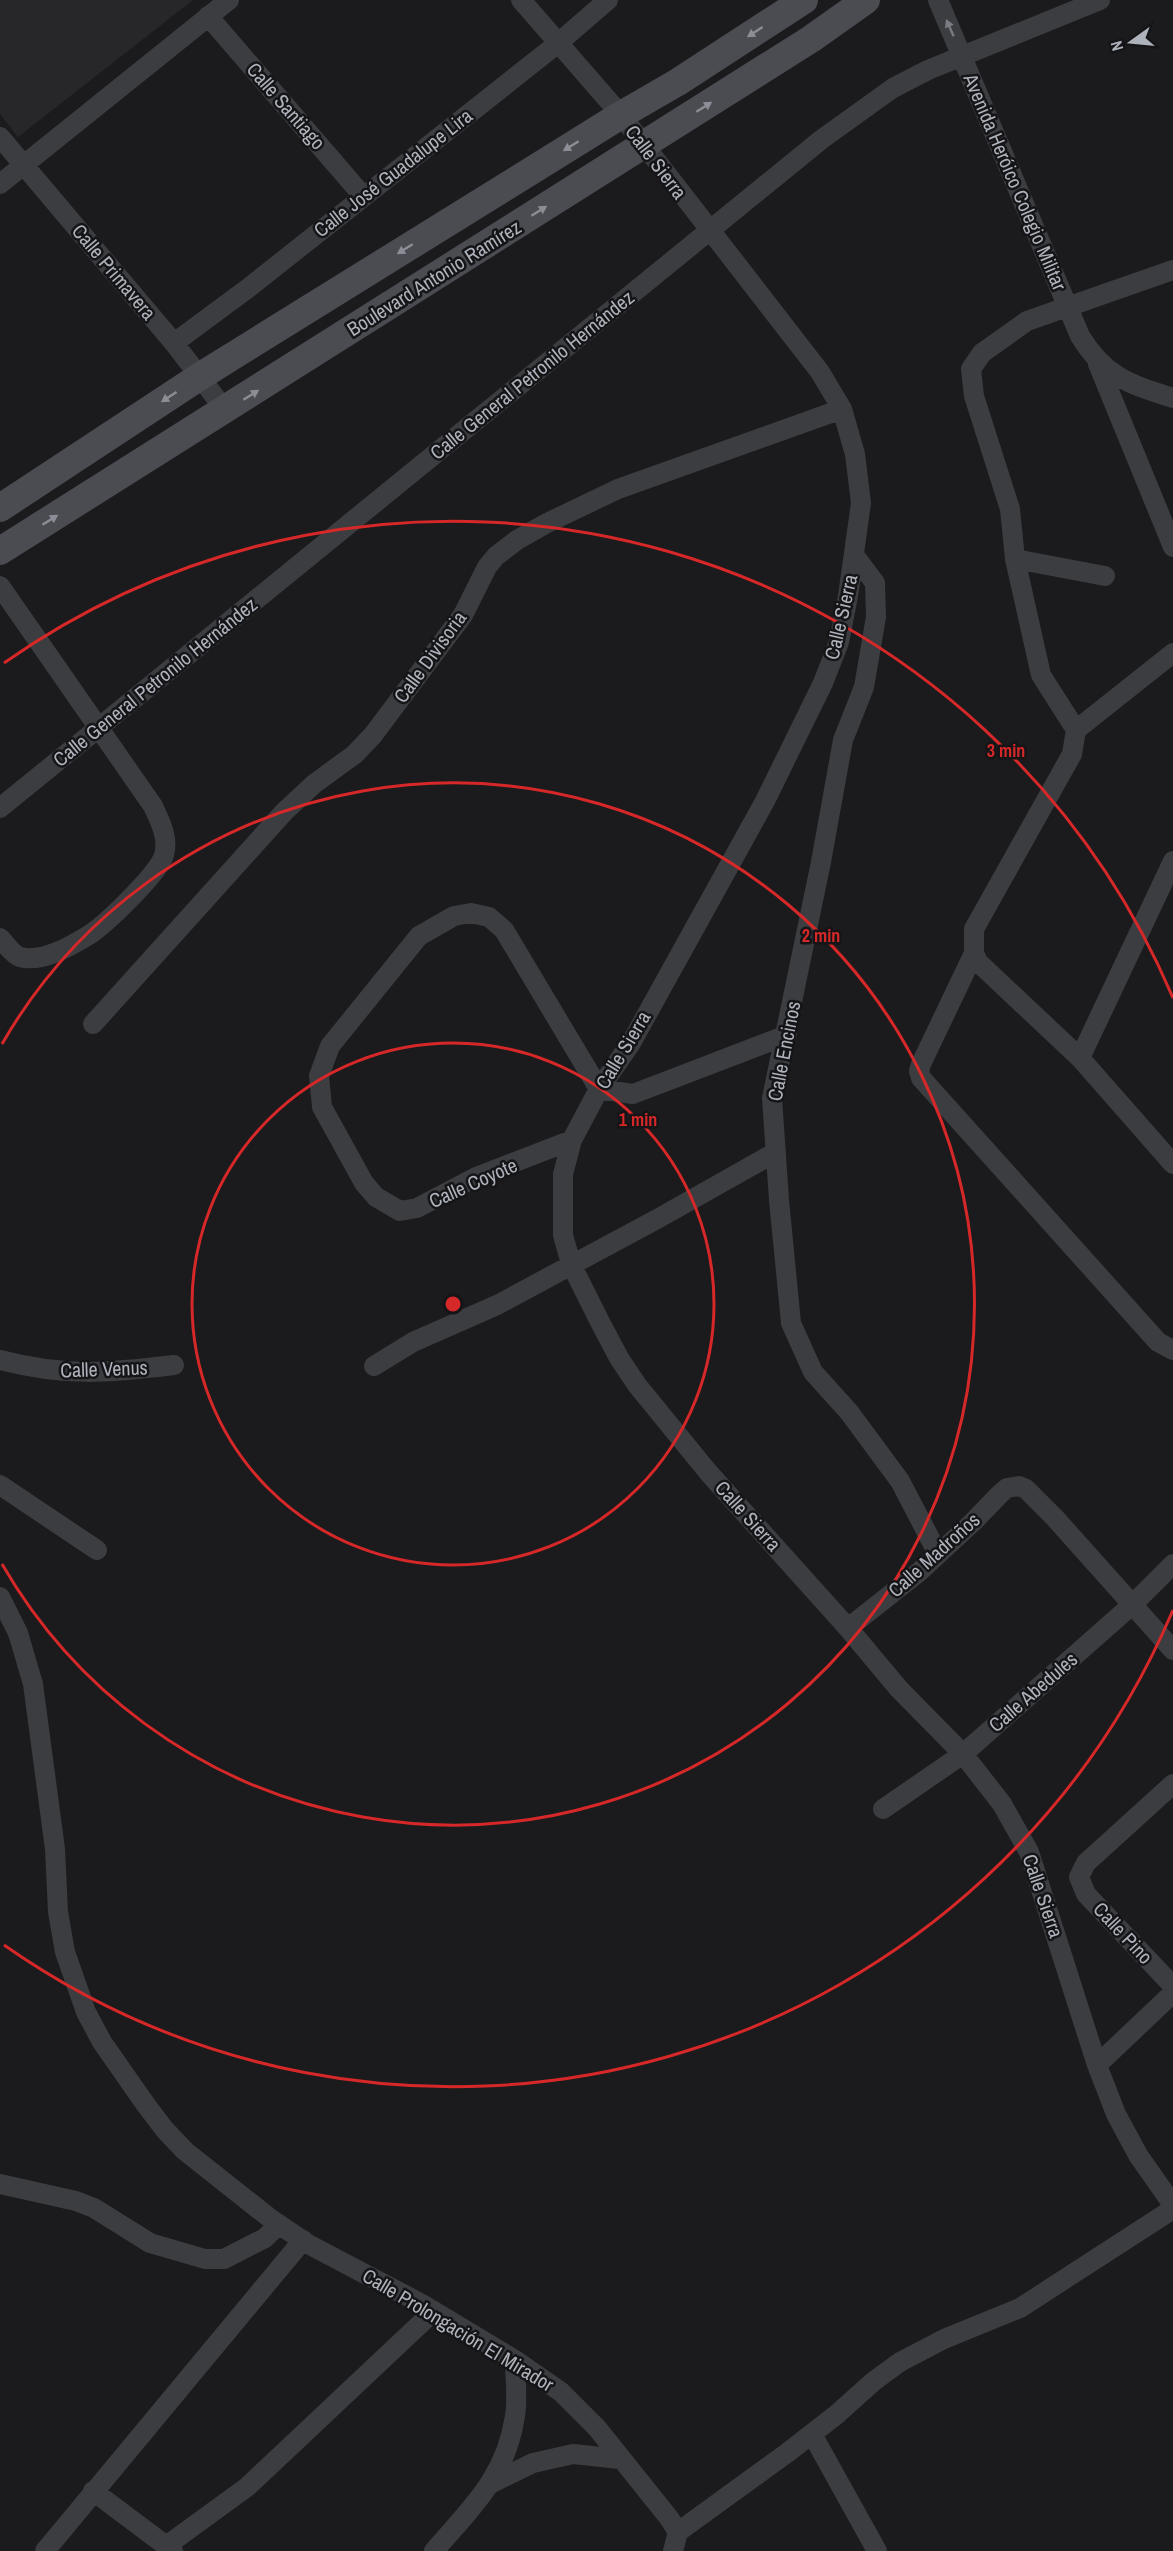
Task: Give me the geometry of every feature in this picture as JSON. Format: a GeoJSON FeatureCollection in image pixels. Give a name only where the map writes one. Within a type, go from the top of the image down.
{"type":"FeatureCollection","features":[{"type":"Feature","properties":{"kind":"main road","name":"Boulevard Antonio Ramírez"},"geometry":{"type":"LineString","coordinates":[[0,508],[199,377],[678,82],[804,0]]}},
{"type":"Feature","properties":{"kind":"main road","name":"Boulevard Antonio Ramírez"},"geometry":{"type":"LineString","coordinates":[[0,551],[643,146],[838,21],[866,0]]}},
{"type":"Feature","properties":{"kind":"street"},"geometry":{"type":"LineString","coordinates":[[0,184],[229,0]]}},
{"type":"Feature","properties":{"kind":"street","name":"Calle Sierra"},"geometry":{"type":"LineString","coordinates":[[521,0],[621,115],[820,372],[842,409],[855,454],[861,503],[839,642],[823,683],[765,801],[631,1043],[599,1089],[572,1140],[563,1174],[561,1208],[571,1264],[619,1358],[637,1385],[708,1472],[848,1628],[899,1689],[963,1754],[1002,1804],[1029,1852],[1097,2065],[1116,2114],[1138,2155],[1173,2207]]}},
{"type":"Feature","properties":{"kind":"street","name":"Calle José Guadalupe Lira"},"geometry":{"type":"LineString","coordinates":[[174,342],[248,289],[557,44],[608,0]]}},
{"type":"Feature","properties":{"kind":"street","name":"Avenida Heróico Colegio Militar"},"geometry":{"type":"LineString","coordinates":[[938,0],[1080,336],[1097,361]]}},
{"type":"Feature","properties":{"kind":"street","name":"Calle General Petronilo Hernández"},"geometry":{"type":"LineString","coordinates":[[0,808],[822,139],[893,88],[928,70],[1100,0]]}},
{"type":"Feature","properties":{"kind":"street","name":"Calle Santiago"},"geometry":{"type":"LineString","coordinates":[[208,16],[363,196]]}},
{"type":"Feature","properties":{"kind":"street","name":"Calle Primavera"},"geometry":{"type":"LineString","coordinates":[[0,136],[174,342],[225,410]]}},
{"type":"Feature","properties":{"kind":"street"},"geometry":{"type":"LineString","coordinates":[[1173,270],[1047,313],[1018,326],[982,353],[972,369],[974,396],[1010,509],[1015,559],[1041,675],[1076,730],[1072,754],[974,929],[974,953],[978,962],[1080,1058],[1173,1164]]}},
{"type":"Feature","properties":{"kind":"street"},"geometry":{"type":"LineString","coordinates":[[1097,361],[1117,377],[1173,398]]}},
{"type":"Feature","properties":{"kind":"street"},"geometry":{"type":"LineString","coordinates":[[1097,361],[1173,547]]}},
{"type":"Feature","properties":{"kind":"street","name":"Calle Divisoria"},"geometry":{"type":"LineString","coordinates":[[93,1024],[284,812],[314,784],[355,754],[373,735],[463,615],[487,567],[496,556],[547,523],[618,489],[842,409]]}},
{"type":"Feature","properties":{"kind":"street","name":"Calle Encinos"},"geometry":{"type":"LineString","coordinates":[[854,555],[875,583],[876,617],[864,687],[843,740],[787,1035],[772,1098],[776,1152],[791,1323],[813,1372],[849,1412],[900,1481],[938,1554]]}},
{"type":"Feature","properties":{"kind":"street"},"geometry":{"type":"LineString","coordinates":[[1015,559],[1105,576]]}},
{"type":"Feature","properties":{"kind":"street"},"geometry":{"type":"LineString","coordinates":[[0,586],[153,806],[163,829],[164,855],[160,864],[143,884],[91,934],[53,953],[31,957],[15,954],[0,938]]}},
{"type":"Feature","properties":{"kind":"street"},"geometry":{"type":"LineString","coordinates":[[1076,730],[1173,653]]}},
{"type":"Feature","properties":{"kind":"street"},"geometry":{"type":"LineString","coordinates":[[1080,1058],[1173,861]]}},
{"type":"Feature","properties":{"kind":"street","name":"Calle Coyote"},"geometry":{"type":"LineString","coordinates":[[572,1140],[476,1177],[417,1208],[400,1211],[376,1197],[364,1183],[322,1107],[319,1076],[330,1046],[419,936],[454,916],[471,913],[489,917],[504,930],[599,1089]]}},
{"type":"Feature","properties":{"kind":"street"},"geometry":{"type":"LineString","coordinates":[[974,953],[921,1064],[919,1071],[921,1078],[1158,1342],[1173,1350]]}},
{"type":"Feature","properties":{"kind":"street"},"geometry":{"type":"LineString","coordinates":[[599,1089],[633,1094],[787,1035]]}},
{"type":"Feature","properties":{"kind":"street"},"geometry":{"type":"LineString","coordinates":[[374,1366],[413,1342],[496,1305],[659,1218],[776,1152]]}},
{"type":"Feature","properties":{"kind":"street","name":"Calle Venus"},"geometry":{"type":"LineString","coordinates":[[0,1360],[50,1371],[98,1373],[174,1365]]}},
{"type":"Feature","properties":{"kind":"street"},"geometry":{"type":"LineString","coordinates":[[0,1485],[97,1550]]}},
{"type":"Feature","properties":{"kind":"street","name":"Calle Madroños"},"geometry":{"type":"LineString","coordinates":[[848,1628],[938,1554],[1007,1488],[1019,1486],[1026,1489],[1055,1518],[1133,1604]]}},
{"type":"Feature","properties":{"kind":"street","name":"Calle Abedules"},"geometry":{"type":"LineString","coordinates":[[883,1809],[963,1754],[1133,1604],[1173,1564]]}},
{"type":"Feature","properties":{"kind":"street","name":"Calle Prolongación El Mirador"},"geometry":{"type":"LineString","coordinates":[[0,1597],[18,1633],[33,1684],[55,1849],[58,1912],[65,1952],[86,2012],[102,2042],[165,2130],[185,2151],[236,2193],[303,2240],[434,2311],[515,2360],[561,2392],[578,2407],[652,2496],[675,2541]]}},
{"type":"Feature","properties":{"kind":"street"},"geometry":{"type":"LineString","coordinates":[[1133,1604],[1173,1650]]}},
{"type":"Feature","properties":{"kind":"street","name":"Calle Pino"},"geometry":{"type":"LineString","coordinates":[[1173,1784],[1086,1863],[1079,1877],[1086,1894],[1173,1986]]}},
{"type":"Feature","properties":{"kind":"street"},"geometry":{"type":"LineString","coordinates":[[1097,2065],[1173,1993]]}},
{"type":"Feature","properties":{"kind":"street"},"geometry":{"type":"LineString","coordinates":[[0,2184],[76,2201],[94,2208],[150,2243],[205,2259],[225,2259],[265,2238],[279,2224]]}},
{"type":"Feature","properties":{"kind":"street"},"geometry":{"type":"LineString","coordinates":[[675,2541],[900,2362],[944,2339],[1020,2308],[1173,2207]]}},
{"type":"Feature","properties":{"kind":"street"},"geometry":{"type":"LineString","coordinates":[[45,2551],[303,2240]]}},
{"type":"Feature","properties":{"kind":"street"},"geometry":{"type":"LineString","coordinates":[[93,2491],[170,2548],[247,2487],[434,2311]]}},
{"type":"Feature","properties":{"kind":"street"},"geometry":{"type":"LineString","coordinates":[[434,2551],[492,2483],[506,2453],[516,2415],[515,2360]]}},
{"type":"Feature","properties":{"kind":"street"},"geometry":{"type":"LineString","coordinates":[[812,2434],[877,2551]]}},
{"type":"Feature","properties":{"kind":"street"},"geometry":{"type":"LineString","coordinates":[[492,2483],[533,2463],[573,2454],[620,2459]]}},
{"type":"Feature","properties":{"kind":"shaded area"},"geometry":{"type":"Polygon","coordinates":[[[0,0],[193,0],[18,137],[0,114],[0,0]]]}}]}
